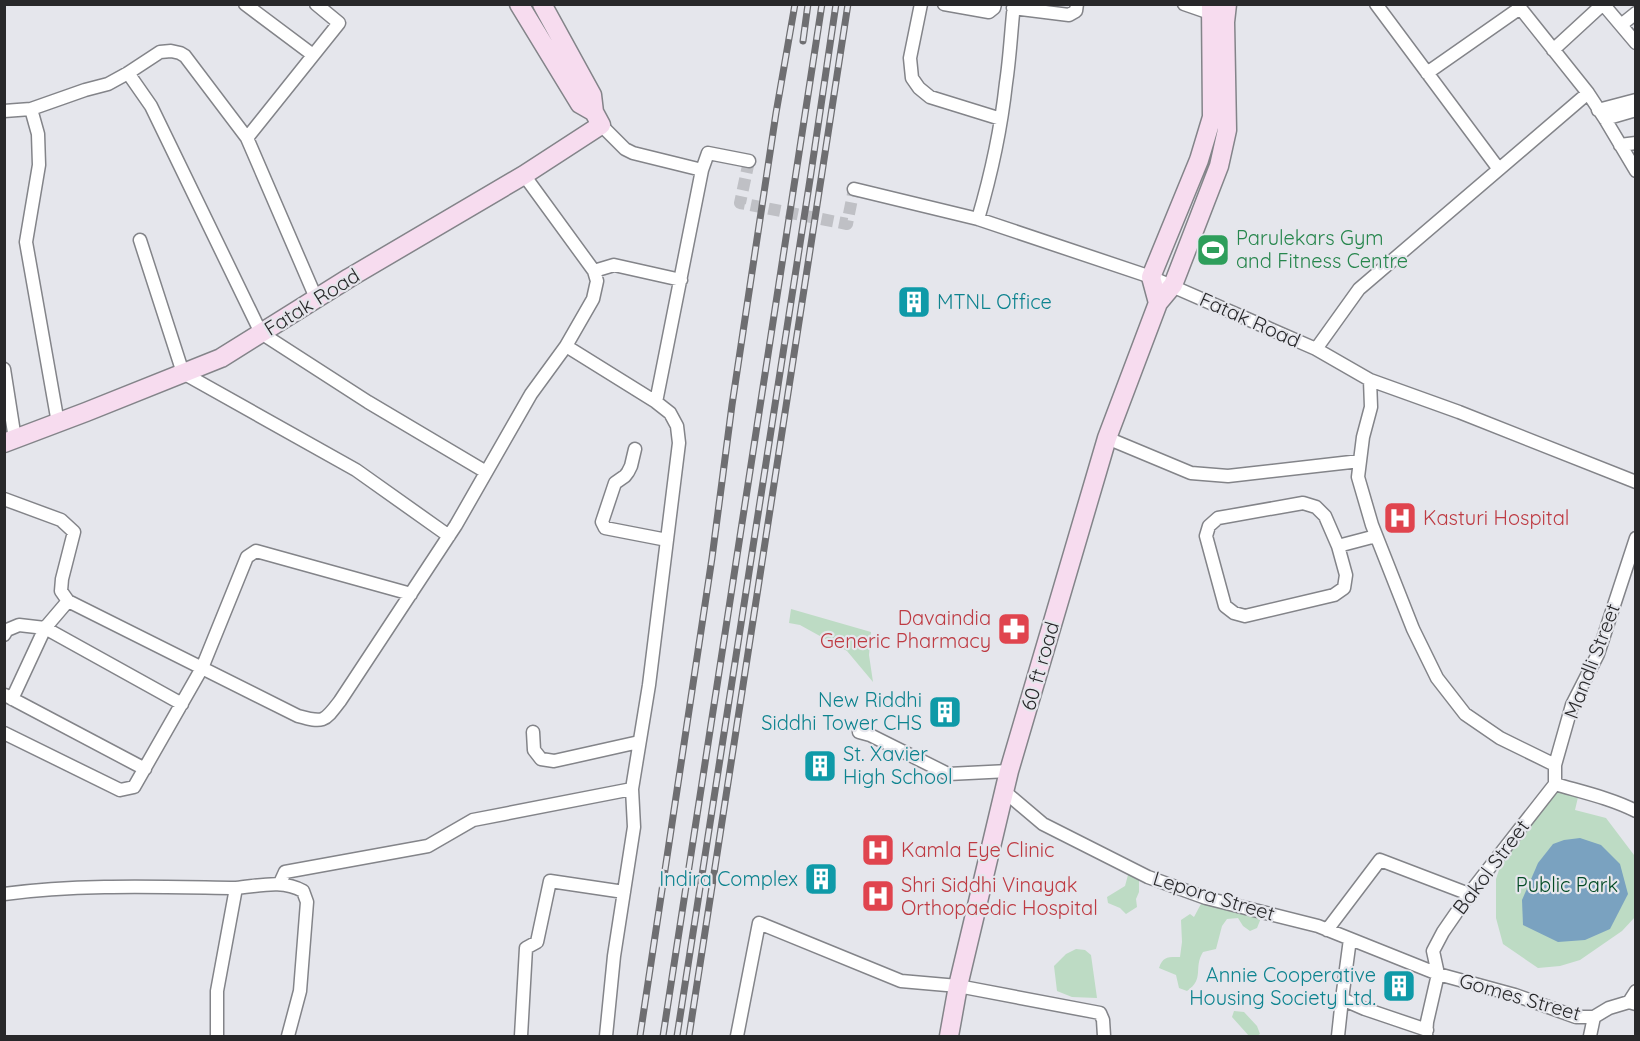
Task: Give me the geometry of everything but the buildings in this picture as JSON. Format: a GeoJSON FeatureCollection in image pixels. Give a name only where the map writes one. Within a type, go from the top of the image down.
{"type":"FeatureCollection","features":[{"type":"Feature","properties":{"kind":"street"},"geometry":{"type":"LineString","coordinates":[[245,4],[313,55]]}},
{"type":"Feature","properties":{"kind":"street"},"geometry":{"type":"LineString","coordinates":[[247,138],[339,23],[316,4]]}},
{"type":"Feature","properties":{"kind":"street"},"geometry":{"type":"LineString","coordinates":[[519,4],[592,109],[625,149],[702,170]]}},
{"type":"Feature","properties":{"kind":"street"},"geometry":{"type":"LineString","coordinates":[[542,4],[592,109]]}},
{"type":"Feature","properties":{"kind":"street"},"geometry":{"type":"LineString","coordinates":[[921,4],[910,58],[912,78],[930,97],[1001,119]]}},
{"type":"Feature","properties":{"kind":"street"},"geometry":{"type":"LineString","coordinates":[[945,5],[988,12],[994,8],[995,4]]}},
{"type":"Feature","properties":{"kind":"street"},"geometry":{"type":"LineString","coordinates":[[978,219],[1001,119],[1013,6],[1069,15],[1076,11],[1077,4]]}},
{"type":"Feature","properties":{"kind":"street"},"geometry":{"type":"LineString","coordinates":[[1158,303],[1151,276],[1219,117],[1218,40],[1210,9],[1184,4]]}},
{"type":"Feature","properties":{"kind":"street"},"geometry":{"type":"LineString","coordinates":[[1218,40],[1225,22],[1227,4]]}},
{"type":"Feature","properties":{"kind":"street"},"geometry":{"type":"LineString","coordinates":[[1376,4],[1498,168]]}},
{"type":"Feature","properties":{"kind":"street"},"geometry":{"type":"LineString","coordinates":[[1553,50],[1603,4],[1635,43]]}},
{"type":"Feature","properties":{"kind":"street"},"geometry":{"type":"LineString","coordinates":[[1427,73],[1519,6],[1588,93],[1635,171]]}},
{"type":"Feature","properties":{"kind":"street"},"geometry":{"type":"LineString","coordinates":[[1621,25],[1635,13]]}},
{"type":"Feature","properties":{"kind":"street"},"geometry":{"type":"LineString","coordinates":[[4,111],[31,109],[108,84],[160,52],[180,53],[185,56],[247,138],[316,298]]}},
{"type":"Feature","properties":{"kind":"street"},"geometry":{"type":"LineString","coordinates":[[128,73],[151,106],[261,333],[368,402],[486,472]]}},
{"type":"Feature","properties":{"kind":"street"},"geometry":{"type":"LineString","coordinates":[[1316,349],[1359,289],[1588,93]]}},
{"type":"Feature","properties":{"kind":"street"},"geometry":{"type":"LineString","coordinates":[[1602,114],[1635,100]]}},
{"type":"Feature","properties":{"kind":"street"},"geometry":{"type":"LineString","coordinates":[[31,109],[38,134],[39,165],[26,242],[57,423]]}},
{"type":"Feature","properties":{"kind":"street","name":"Fatak Road"},"geometry":{"type":"LineString","coordinates":[[10,441],[221,358],[316,298],[524,175],[592,109]]}},
{"type":"Feature","properties":{"kind":"street"},"geometry":{"type":"LineString","coordinates":[[1602,114],[1635,110]]}},
{"type":"Feature","properties":{"kind":"street","name":"60 ft road"},"geometry":{"type":"LineString","coordinates":[[948,1036],[1009,771],[1107,438],[1158,303],[1173,285],[1219,166],[1227,130],[1219,117]]}},
{"type":"Feature","properties":{"kind":"street"},"geometry":{"type":"LineString","coordinates":[[1620,146],[1635,143]]}},
{"type":"Feature","properties":{"kind":"street"},"geometry":{"type":"LineString","coordinates":[[656,402],[702,170],[708,153],[749,161]]}},
{"type":"Feature","properties":{"kind":"street"},"geometry":{"type":"LineString","coordinates":[[4,499],[61,520],[74,532],[62,579],[62,591],[68,602],[298,716],[316,721],[327,718],[449,536],[531,394],[566,346],[593,299],[597,281],[594,271],[524,175]]}},
{"type":"Feature","properties":{"kind":"street","name":"Fatak Road"},"geometry":{"type":"LineString","coordinates":[[854,189],[978,219],[1151,276],[1316,349],[1370,381],[1459,412],[1635,482]]}},
{"type":"Feature","properties":{"kind":"street"},"geometry":{"type":"LineString","coordinates":[[140,240],[183,373],[356,470],[449,536]]}},
{"type":"Feature","properties":{"kind":"street"},"geometry":{"type":"LineString","coordinates":[[594,271],[614,265],[681,280]]}},
{"type":"Feature","properties":{"kind":"street"},"geometry":{"type":"LineString","coordinates":[[566,346],[670,413],[677,426],[679,443],[649,685],[632,789],[634,827],[614,956],[606,1036]]}},
{"type":"Feature","properties":{"kind":"street"},"geometry":{"type":"LineString","coordinates":[[4,369],[10,441]]}},
{"type":"Feature","properties":{"kind":"street"},"geometry":{"type":"LineString","coordinates":[[1370,381],[1371,407],[1363,437],[1358,477],[1376,536],[1413,629],[1437,678],[1465,714],[1500,738],[1555,765]]}},
{"type":"Feature","properties":{"kind":"street"},"geometry":{"type":"LineString","coordinates":[[1107,438],[1191,473],[1228,476],[1360,461]]}},
{"type":"Feature","properties":{"kind":"street"},"geometry":{"type":"LineString","coordinates":[[635,449],[628,472],[615,483],[602,522],[605,528],[667,540]]}},
{"type":"Feature","properties":{"kind":"street"},"geometry":{"type":"LineString","coordinates":[[1303,503],[1316,507],[1325,516],[1338,546],[1346,575],[1344,588],[1334,595],[1245,616],[1234,614],[1225,606],[1206,536],[1209,526],[1218,518],[1303,503]]}},
{"type":"Feature","properties":{"kind":"street"},"geometry":{"type":"LineString","coordinates":[[1338,546],[1376,536]]}},
{"type":"Feature","properties":{"kind":"street","name":"Mandli Street"},"geometry":{"type":"LineString","coordinates":[[1555,784],[1555,765],[1572,705],[1598,654],[1635,538]]}},
{"type":"Feature","properties":{"kind":"street"},"geometry":{"type":"LineString","coordinates":[[4,733],[120,790],[134,787],[202,668],[247,557],[255,551],[411,594]]}},
{"type":"Feature","properties":{"kind":"street"},"geometry":{"type":"LineString","coordinates":[[68,602],[45,628],[8,697],[145,769]]}},
{"type":"Feature","properties":{"kind":"street"},"geometry":{"type":"LineString","coordinates":[[4,635],[7,630],[19,625],[45,628],[182,704]]}},
{"type":"Feature","properties":{"kind":"street"},"geometry":{"type":"LineString","coordinates":[[534,732],[534,750],[541,759],[554,761],[639,742]]}},
{"type":"Feature","properties":{"kind":"street"},"geometry":{"type":"LineString","coordinates":[[859,732],[870,735],[948,774],[1009,771]]}},
{"type":"Feature","properties":{"kind":"street"},"geometry":{"type":"LineString","coordinates":[[1555,784],[1603,798],[1635,811]]}},
{"type":"Feature","properties":{"kind":"street","name":"Bakol Street"},"geometry":{"type":"LineString","coordinates":[[1426,1033],[1438,974],[1433,951],[1469,894],[1555,784]]}},
{"type":"Feature","properties":{"kind":"street"},"geometry":{"type":"LineString","coordinates":[[280,883],[285,872],[428,846],[474,820],[632,789]]}},
{"type":"Feature","properties":{"kind":"street","name":"Lepora Street"},"geometry":{"type":"LineString","coordinates":[[1004,791],[1043,824],[1148,877],[1206,898],[1327,930],[1438,974]]}},
{"type":"Feature","properties":{"kind":"street"},"geometry":{"type":"LineString","coordinates":[[1327,930],[1380,860],[1469,894]]}},
{"type":"Feature","properties":{"kind":"street"},"geometry":{"type":"LineString","coordinates":[[520,1036],[526,948],[537,942],[550,881],[624,892]]}},
{"type":"Feature","properties":{"kind":"street"},"geometry":{"type":"LineString","coordinates":[[4,894],[108,887],[236,888],[280,883],[293,885],[303,891],[307,902],[300,991],[288,1036]]}},
{"type":"Feature","properties":{"kind":"street"},"geometry":{"type":"LineString","coordinates":[[217,1036],[217,992],[236,888]]}},
{"type":"Feature","properties":{"kind":"street"},"geometry":{"type":"LineString","coordinates":[[737,1036],[759,923],[901,981],[958,986],[1100,1013],[1104,1036]]}},
{"type":"Feature","properties":{"kind":"street"},"geometry":{"type":"LineString","coordinates":[[1338,1036],[1350,939]]}},
{"type":"Feature","properties":{"kind":"street","name":"Gomes Street"},"geometry":{"type":"LineString","coordinates":[[1438,974],[1515,994],[1576,1017],[1594,1017],[1609,1008],[1633,999]]}},
{"type":"Feature","properties":{"kind":"street"},"geometry":{"type":"LineString","coordinates":[[1342,999],[1426,1033]]}},
{"type":"Feature","properties":{"kind":"street"},"geometry":{"type":"LineString","coordinates":[[1590,1036],[1594,1017]]}},
{"type":"Feature","properties":{"kind":"green space"},"geometry":{"type":"Polygon","coordinates":[[[791,609],[871,632],[869,655],[873,682],[847,651],[800,625],[789,623],[791,609]]]}},
{"type":"Feature","properties":{"kind":"green space","name":"Public Park"},"geometry":{"type":"Polygon","coordinates":[[[1556,787],[1579,793],[1575,810],[1606,818],[1634,855],[1636,867],[1635,917],[1622,931],[1580,960],[1560,966],[1538,968],[1503,944],[1496,918],[1496,879],[1504,855],[1556,787]]]}},
{"type":"Feature","properties":{"kind":"green space"},"geometry":{"type":"Polygon","coordinates":[[[1127,871],[1139,878],[1139,892],[1136,899],[1137,907],[1126,914],[1120,908],[1108,903],[1107,897],[1125,886],[1127,871]]]}},
{"type":"Feature","properties":{"kind":"green space"},"geometry":{"type":"Polygon","coordinates":[[[1202,902],[1261,918],[1257,928],[1250,931],[1238,918],[1227,919],[1222,926],[1216,949],[1203,952],[1196,982],[1187,991],[1179,988],[1176,975],[1159,968],[1166,958],[1180,957],[1181,920],[1190,914],[1194,917],[1202,902]]]}},
{"type":"Feature","properties":{"kind":"green space"},"geometry":{"type":"Polygon","coordinates":[[[1076,949],[1085,950],[1091,955],[1097,998],[1072,997],[1057,991],[1054,966],[1066,954],[1076,949]]]}},
{"type":"Feature","properties":{"kind":"green space"},"geometry":{"type":"Polygon","coordinates":[[[1234,1011],[1244,1012],[1257,1026],[1260,1034],[1249,1036],[1232,1017],[1234,1011]]]}},
{"type":"Feature","properties":{"kind":"water"},"geometry":{"type":"Polygon","coordinates":[[[1580,838],[1601,845],[1620,864],[1628,894],[1610,929],[1585,940],[1558,942],[1523,925],[1522,900],[1538,863],[1553,844],[1580,838]]]}},
{"type":"Feature","properties":{"kind":"tunnel"},"geometry":{"type":"LineString","coordinates":[[749,161],[740,203],[847,224],[854,189]]}},
{"type":"Feature","properties":{"kind":"railway"},"geometry":{"type":"LineString","coordinates":[[640,1036],[712,558],[732,405],[776,113],[795,4]]}},
{"type":"Feature","properties":{"kind":"railway"},"geometry":{"type":"LineString","coordinates":[[803,41],[808,4]]}},
{"type":"Feature","properties":{"kind":"railway"},"geometry":{"type":"LineString","coordinates":[[663,1036],[822,4]]}},
{"type":"Feature","properties":{"kind":"railway"},"geometry":{"type":"LineString","coordinates":[[677,1036],[836,4]]}},
{"type":"Feature","properties":{"kind":"railway"},"geometry":{"type":"LineString","coordinates":[[689,1036],[848,4]]}},
{"type":"Feature","properties":{"kind":"place","name":"Parulekars Gym and Fitness Centre"},"geometry":{"type":"Point","coordinates":[1213,250]}},
{"type":"Feature","properties":{"kind":"place","name":"MTNL Office"},"geometry":{"type":"Point","coordinates":[914,302]}},
{"type":"Feature","properties":{"kind":"place","name":"Kasturi Hospital"},"geometry":{"type":"Point","coordinates":[1400,518]}},
{"type":"Feature","properties":{"kind":"place","name":"Davaindia Generic Pharmacy"},"geometry":{"type":"Point","coordinates":[1014,629]}},
{"type":"Feature","properties":{"kind":"place","name":"New Riddhi Siddhi Tower CHS"},"geometry":{"type":"Point","coordinates":[945,712]}},
{"type":"Feature","properties":{"kind":"place","name":"St. Xavier High School"},"geometry":{"type":"Point","coordinates":[820,766]}},
{"type":"Feature","properties":{"kind":"place","name":"Kamla Eye Clinic"},"geometry":{"type":"Point","coordinates":[878,850]}},
{"type":"Feature","properties":{"kind":"place","name":"Indira Complex"},"geometry":{"type":"Point","coordinates":[821,879]}},
{"type":"Feature","properties":{"kind":"place","name":"Shri Siddhi Vinayak Orthopaedic Hospital"},"geometry":{"type":"Point","coordinates":[878,896]}},
{"type":"Feature","properties":{"kind":"place","name":"Annie Cooperative Housing Society Ltd."},"geometry":{"type":"Point","coordinates":[1399,986]}}]}
